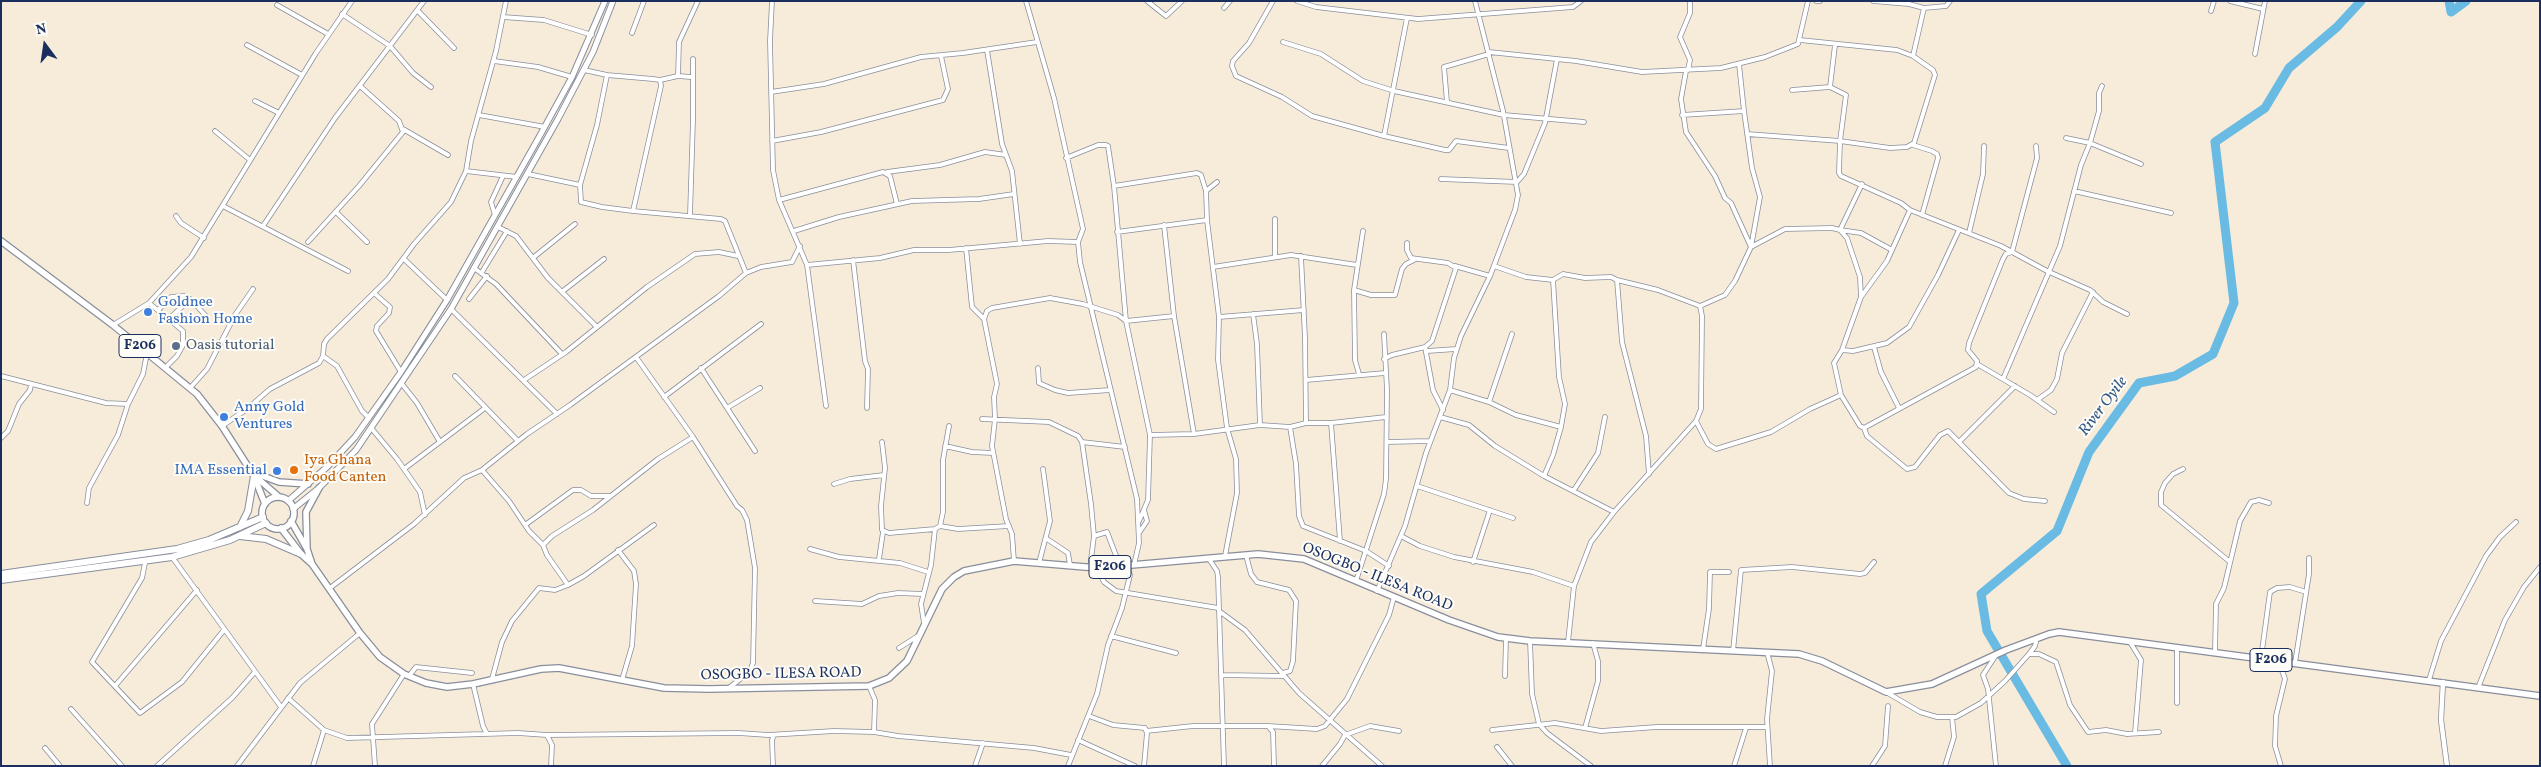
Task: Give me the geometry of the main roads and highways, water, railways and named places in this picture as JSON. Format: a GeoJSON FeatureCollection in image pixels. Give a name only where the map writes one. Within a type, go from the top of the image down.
{"type":"FeatureCollection","features":[{"type":"Feature","properties":{"kind":"highway"},"geometry":{"type":"LineString","coordinates":[[239,527],[248,511],[252,474]]}},
{"type":"Feature","properties":{"kind":"highway"},"geometry":{"type":"LineString","coordinates":[[1,574],[169,551],[209,540],[239,527],[265,520]]}},
{"type":"Feature","properties":{"kind":"highway"},"geometry":{"type":"LineString","coordinates":[[1,580],[145,563],[172,557],[202,550],[239,536],[265,520]]}},
{"type":"Feature","properties":{"kind":"highway"},"geometry":{"type":"LineString","coordinates":[[239,536],[266,540],[301,554]]}},
{"type":"Feature","properties":{"kind":"main road"},"geometry":{"type":"LineString","coordinates":[[279,497],[265,504],[265,520],[274,528],[281,528],[292,521],[293,509],[288,501],[308,484],[355,437],[401,372],[447,300],[545,127],[592,35],[605,1]]}},
{"type":"Feature","properties":{"kind":"main road"},"geometry":{"type":"LineString","coordinates":[[293,509],[350,457],[372,430],[450,309],[528,174],[584,70],[613,1]]}},
{"type":"Feature","properties":{"kind":"main road","name":"F206"},"geometry":{"type":"LineString","coordinates":[[1,241],[113,325],[191,387],[222,426],[252,474],[265,504]]}},
{"type":"Feature","properties":{"kind":"main road"},"geometry":{"type":"LineString","coordinates":[[252,474],[279,482],[308,484]]}},
{"type":"Feature","properties":{"kind":"main road","name":"F206"},"geometry":{"type":"LineString","coordinates":[[252,474],[279,497],[288,501]]}},
{"type":"Feature","properties":{"kind":"main road"},"geometry":{"type":"LineString","coordinates":[[307,548],[306,512],[318,488]]}},
{"type":"Feature","properties":{"kind":"main road","name":"OSOGBO - ILESA ROAD"},"geometry":{"type":"LineString","coordinates":[[292,521],[307,548],[312,564]]}},
{"type":"Feature","properties":{"kind":"main road","name":"OSOGBO - ILESA ROAD"},"geometry":{"type":"LineString","coordinates":[[281,528],[301,554],[312,564],[360,633],[380,657],[407,675],[447,687],[473,684],[534,670],[559,668],[664,688],[869,686],[882,682],[907,661],[942,589],[954,577],[977,568],[1014,561],[1097,568],[1225,556],[1280,555],[1304,559],[1378,591],[1482,632],[1506,638],[1530,641],[1799,654],[1817,659],[1886,692],[1932,684],[2006,650],[2059,632],[2540,696]]}},
{"type":"Feature","properties":{"kind":"waterway","name":"River Oyile"},"geometry":{"type":"LineString","coordinates":[[2067,766],[1987,631],[1981,594],[2057,531],[2089,452],[2139,383],[2175,376],[2213,354],[2234,303],[2215,142],[2265,108],[2289,68],[2337,27],[2361,1]]}},
{"type":"Feature","properties":{"kind":"waterway","name":"River Oyile"},"geometry":{"type":"LineString","coordinates":[[2449,1],[2451,12],[2466,1]]}},
{"type":"Feature","properties":{"kind":"place","name":"Goldnee Fashion Home"},"geometry":{"type":"Point","coordinates":[148,312]}},
{"type":"Feature","properties":{"kind":"place","name":"Oasis tutorial"},"geometry":{"type":"Point","coordinates":[176,346]}},
{"type":"Feature","properties":{"kind":"place","name":"Anny Gold Ventures"},"geometry":{"type":"Point","coordinates":[224,417]}},
{"type":"Feature","properties":{"kind":"place","name":"Iya Ghana Food Canten"},"geometry":{"type":"Point","coordinates":[294,470]}},
{"type":"Feature","properties":{"kind":"place","name":"IMA Essential"},"geometry":{"type":"Point","coordinates":[277,471]}}]}
